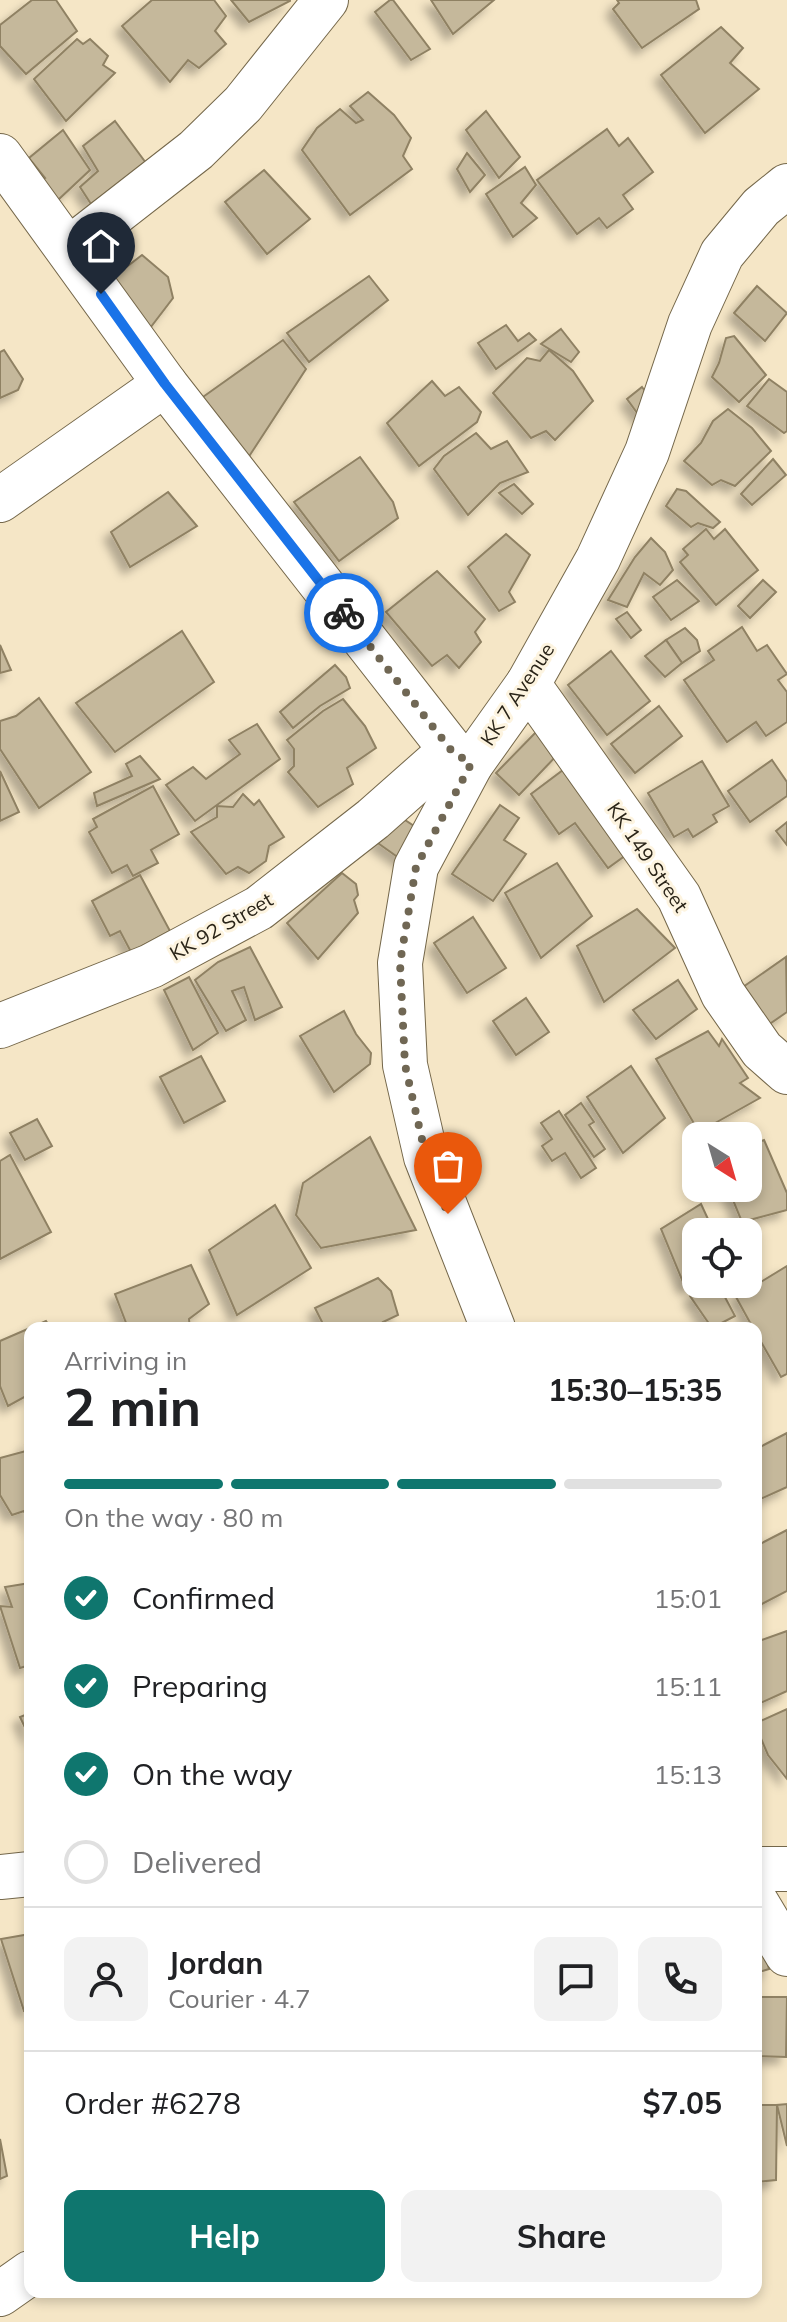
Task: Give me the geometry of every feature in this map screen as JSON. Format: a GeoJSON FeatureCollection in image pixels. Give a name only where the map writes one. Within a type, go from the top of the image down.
{"type":"FeatureCollection","features":[{"type":"Feature","properties":{"kind":"street"},"geometry":{"type":"LineString","coordinates":[[69,249],[196,150],[243,104],[326,0]]}},
{"type":"Feature","properties":{"kind":"street"},"geometry":{"type":"LineString","coordinates":[[0,156],[165,384],[461,757]]}},
{"type":"Feature","properties":{"kind":"street","name":"KK 7 Avenue"},"geometry":{"type":"LineString","coordinates":[[491,1322],[426,1157],[405,1065],[400,963],[416,867],[461,757],[528,684],[598,559],[647,452],[690,324],[722,254],[761,207],[787,186]]}},
{"type":"Feature","properties":{"kind":"street"},"geometry":{"type":"LineString","coordinates":[[0,500],[165,384]]}},
{"type":"Feature","properties":{"kind":"street","name":"KK 149 Street"},"geometry":{"type":"LineString","coordinates":[[528,684],[679,897],[723,994],[762,1050],[787,1072]]}},
{"type":"Feature","properties":{"kind":"street","name":"KK 92 Street"},"geometry":{"type":"LineString","coordinates":[[0,1026],[151,966],[259,908],[373,819],[461,757]]}},
{"type":"Feature","properties":{"kind":"street"},"geometry":{"type":"LineString","coordinates":[[762,1869],[787,1869]]}},
{"type":"Feature","properties":{"kind":"street"},"geometry":{"type":"LineString","coordinates":[[0,1877],[24,1875]]}},
{"type":"Feature","properties":{"kind":"street"},"geometry":{"type":"LineString","coordinates":[[762,1912],[787,1954]]}},
{"type":"Feature","properties":{"kind":"street"},"geometry":{"type":"LineString","coordinates":[[0,2294],[24,2277]]}},
{"type":"Feature","properties":{"kind":"building"},"geometry":{"type":"Polygon","coordinates":[[[32,0],[56,0],[77,31],[26,74],[0,46],[0,25],[32,0]]]}},
{"type":"Feature","properties":{"kind":"building"},"geometry":{"type":"Polygon","coordinates":[[[152,0],[214,0],[226,16],[215,31],[226,44],[199,68],[188,60],[170,82],[122,26],[152,0]]]}},
{"type":"Feature","properties":{"kind":"building"},"geometry":{"type":"Polygon","coordinates":[[[231,0],[290,0],[290,1],[249,22],[231,0]]]}},
{"type":"Feature","properties":{"kind":"building"},"geometry":{"type":"Polygon","coordinates":[[[390,0],[430,49],[411,60],[375,12],[390,0]]]}},
{"type":"Feature","properties":{"kind":"building"},"geometry":{"type":"Polygon","coordinates":[[[431,0],[494,0],[453,34],[431,0]]]}},
{"type":"Feature","properties":{"kind":"building"},"geometry":{"type":"Polygon","coordinates":[[[617,0],[696,0],[699,9],[642,48],[613,9],[619,3],[617,0]]]}},
{"type":"Feature","properties":{"kind":"building"},"geometry":{"type":"Polygon","coordinates":[[[721,27],[743,48],[730,63],[759,89],[705,133],[661,75],[721,27]]]}},
{"type":"Feature","properties":{"kind":"building"},"geometry":{"type":"Polygon","coordinates":[[[77,39],[83,44],[90,39],[108,56],[103,65],[115,73],[66,121],[34,79],[77,39]]]}},
{"type":"Feature","properties":{"kind":"building"},"geometry":{"type":"Polygon","coordinates":[[[368,92],[394,115],[411,138],[403,156],[412,169],[350,215],[302,150],[317,128],[340,109],[356,123],[363,120],[350,106],[368,92]]]}},
{"type":"Feature","properties":{"kind":"building"},"geometry":{"type":"Polygon","coordinates":[[[486,111],[520,157],[499,178],[466,130],[486,111]]]}},
{"type":"Feature","properties":{"kind":"building"},"geometry":{"type":"Polygon","coordinates":[[[115,121],[146,163],[91,204],[80,187],[98,171],[83,146],[115,121]]]}},
{"type":"Feature","properties":{"kind":"building"},"geometry":{"type":"Polygon","coordinates":[[[607,129],[619,146],[628,138],[653,172],[623,195],[633,209],[607,228],[599,218],[577,234],[537,180],[607,129]]]}},
{"type":"Feature","properties":{"kind":"building"},"geometry":{"type":"Polygon","coordinates":[[[63,130],[90,170],[58,200],[41,180],[45,178],[29,158],[63,130]]]}},
{"type":"Feature","properties":{"kind":"building"},"geometry":{"type":"Polygon","coordinates":[[[467,153],[485,175],[470,192],[457,169],[467,153]]]}},
{"type":"Feature","properties":{"kind":"building"},"geometry":{"type":"Polygon","coordinates":[[[525,167],[536,185],[521,203],[537,218],[513,237],[486,194],[525,167]]]}},
{"type":"Feature","properties":{"kind":"building"},"geometry":{"type":"Polygon","coordinates":[[[264,170],[310,219],[267,254],[225,202],[264,170]]]}},
{"type":"Feature","properties":{"kind":"building"},"geometry":{"type":"Polygon","coordinates":[[[142,255],[168,277],[173,298],[144,336],[102,286],[142,255]]]}},
{"type":"Feature","properties":{"kind":"building"},"geometry":{"type":"Polygon","coordinates":[[[369,276],[388,300],[309,362],[287,333],[369,276]]]}},
{"type":"Feature","properties":{"kind":"building"},"geometry":{"type":"Polygon","coordinates":[[[757,286],[787,313],[765,341],[734,313],[757,286]]]}},
{"type":"Feature","properties":{"kind":"building"},"geometry":{"type":"Polygon","coordinates":[[[506,325],[518,341],[529,333],[536,340],[496,369],[478,343],[506,325]]]}},
{"type":"Feature","properties":{"kind":"building"},"geometry":{"type":"Polygon","coordinates":[[[561,329],[579,352],[571,362],[541,344],[561,329]]]}},
{"type":"Feature","properties":{"kind":"building"},"geometry":{"type":"Polygon","coordinates":[[[734,336],[766,375],[739,402],[712,377],[726,338],[734,336]]]}},
{"type":"Feature","properties":{"kind":"building"},"geometry":{"type":"Polygon","coordinates":[[[283,340],[306,369],[248,458],[193,404],[283,340]]]}},
{"type":"Feature","properties":{"kind":"building"},"geometry":{"type":"Polygon","coordinates":[[[4,350],[23,379],[18,390],[0,398],[0,352],[4,350]]]}},
{"type":"Feature","properties":{"kind":"building"},"geometry":{"type":"Polygon","coordinates":[[[549,350],[573,371],[593,401],[555,440],[546,431],[531,438],[493,393],[527,358],[540,361],[549,350]]]}},
{"type":"Feature","properties":{"kind":"building"},"geometry":{"type":"Polygon","coordinates":[[[769,379],[787,392],[787,431],[784,433],[747,406],[769,379]]]}},
{"type":"Feature","properties":{"kind":"building"},"geometry":{"type":"Polygon","coordinates":[[[432,381],[445,396],[459,387],[481,412],[477,422],[419,466],[387,423],[432,381]]]}},
{"type":"Feature","properties":{"kind":"building"},"geometry":{"type":"Polygon","coordinates":[[[642,387],[655,404],[643,421],[627,399],[642,387]]]}},
{"type":"Feature","properties":{"kind":"building"},"geometry":{"type":"Polygon","coordinates":[[[728,409],[752,428],[771,451],[735,486],[721,480],[712,485],[684,461],[701,443],[713,421],[728,409]]]}},
{"type":"Feature","properties":{"kind":"building"},"geometry":{"type":"Polygon","coordinates":[[[476,433],[491,449],[507,441],[528,472],[500,483],[468,515],[434,469],[444,456],[476,433]]]}},
{"type":"Feature","properties":{"kind":"building"},"geometry":{"type":"Polygon","coordinates":[[[360,457],[393,502],[398,518],[339,561],[294,502],[360,457]]]}},
{"type":"Feature","properties":{"kind":"building"},"geometry":{"type":"Polygon","coordinates":[[[773,459],[786,475],[752,505],[741,494],[773,459]]]}},
{"type":"Feature","properties":{"kind":"building"},"geometry":{"type":"Polygon","coordinates":[[[514,484],[533,504],[522,514],[499,493],[514,484]]]}},
{"type":"Feature","properties":{"kind":"building"},"geometry":{"type":"Polygon","coordinates":[[[677,489],[686,491],[720,522],[713,528],[698,523],[691,527],[666,506],[677,489]]]}},
{"type":"Feature","properties":{"kind":"building"},"geometry":{"type":"Polygon","coordinates":[[[168,492],[197,526],[130,567],[111,532],[168,492]]]}},
{"type":"Feature","properties":{"kind":"building"},"geometry":{"type":"Polygon","coordinates":[[[706,529],[714,539],[725,529],[758,570],[716,605],[680,562],[688,555],[683,549],[706,529]]]}},
{"type":"Feature","properties":{"kind":"building"},"geometry":{"type":"Polygon","coordinates":[[[506,534],[530,555],[509,592],[515,602],[499,611],[468,567],[506,534]]]}},
{"type":"Feature","properties":{"kind":"building"},"geometry":{"type":"Polygon","coordinates":[[[651,538],[665,552],[673,570],[660,585],[644,573],[627,607],[608,600],[635,557],[651,538]]]}},
{"type":"Feature","properties":{"kind":"building"},"geometry":{"type":"Polygon","coordinates":[[[437,571],[485,619],[475,632],[481,642],[459,668],[447,655],[432,666],[386,612],[437,571]]]}},
{"type":"Feature","properties":{"kind":"building"},"geometry":{"type":"Polygon","coordinates":[[[677,580],[699,601],[671,620],[653,597],[677,580]]]}},
{"type":"Feature","properties":{"kind":"building"},"geometry":{"type":"Polygon","coordinates":[[[763,580],[776,592],[750,618],[738,606],[763,580]]]}},
{"type":"Feature","properties":{"kind":"building"},"geometry":{"type":"Polygon","coordinates":[[[627,612],[641,630],[631,638],[616,619],[627,612]]]}},
{"type":"Feature","properties":{"kind":"building"},"geometry":{"type":"Polygon","coordinates":[[[742,627],[757,651],[767,645],[787,674],[778,680],[787,692],[787,722],[766,736],[756,722],[727,742],[684,680],[714,660],[708,651],[742,627]]]}},
{"type":"Feature","properties":{"kind":"building"},"geometry":{"type":"Polygon","coordinates":[[[685,628],[697,640],[700,651],[682,663],[666,640],[685,628]]]}},
{"type":"Feature","properties":{"kind":"building"},"geometry":{"type":"Polygon","coordinates":[[[182,631],[214,682],[115,752],[76,703],[182,631]]]}},
{"type":"Feature","properties":{"kind":"building"},"geometry":{"type":"Polygon","coordinates":[[[666,640],[682,663],[665,677],[645,656],[666,640]]]}},
{"type":"Feature","properties":{"kind":"building"},"geometry":{"type":"Polygon","coordinates":[[[0,645],[11,670],[0,673],[0,645]]]}},
{"type":"Feature","properties":{"kind":"building"},"geometry":{"type":"Polygon","coordinates":[[[611,651],[650,701],[607,735],[568,685],[611,651]]]}},
{"type":"Feature","properties":{"kind":"building"},"geometry":{"type":"Polygon","coordinates":[[[335,665],[346,677],[350,688],[320,706],[293,728],[280,712],[335,665]]]}},
{"type":"Feature","properties":{"kind":"building"},"geometry":{"type":"Polygon","coordinates":[[[39,698],[91,772],[39,808],[0,749],[0,721],[16,716],[39,698]]]}},
{"type":"Feature","properties":{"kind":"building"},"geometry":{"type":"Polygon","coordinates":[[[343,699],[365,726],[376,748],[347,768],[353,784],[318,807],[288,772],[294,766],[294,749],[287,740],[343,699]]]}},
{"type":"Feature","properties":{"kind":"building"},"geometry":{"type":"Polygon","coordinates":[[[659,706],[682,736],[635,773],[611,744],[659,706]]]}},
{"type":"Feature","properties":{"kind":"building"},"geometry":{"type":"Polygon","coordinates":[[[257,724],[280,759],[195,821],[166,785],[193,767],[206,779],[240,754],[229,740],[257,724]]]}},
{"type":"Feature","properties":{"kind":"building"},"geometry":{"type":"Polygon","coordinates":[[[539,729],[561,751],[519,795],[496,773],[539,729]]]}},
{"type":"Feature","properties":{"kind":"building"},"geometry":{"type":"Polygon","coordinates":[[[140,756],[160,779],[97,806],[94,793],[132,776],[126,764],[140,756]]]}},
{"type":"Feature","properties":{"kind":"building"},"geometry":{"type":"Polygon","coordinates":[[[772,760],[787,782],[787,796],[750,822],[728,791],[772,760]]]}},
{"type":"Feature","properties":{"kind":"building"},"geometry":{"type":"Polygon","coordinates":[[[702,761],[729,806],[713,815],[717,822],[693,837],[688,829],[674,837],[648,793],[702,761]]]}},
{"type":"Feature","properties":{"kind":"building"},"geometry":{"type":"Polygon","coordinates":[[[571,764],[633,850],[608,868],[575,823],[559,834],[531,794],[571,764]]]}},
{"type":"Feature","properties":{"kind":"building"},"geometry":{"type":"Polygon","coordinates":[[[0,771],[19,812],[0,821],[0,771]]]}},
{"type":"Feature","properties":{"kind":"building"},"geometry":{"type":"Polygon","coordinates":[[[153,786],[179,834],[151,850],[158,863],[133,876],[127,865],[112,873],[89,832],[97,827],[93,819],[153,786]]]}},
{"type":"Feature","properties":{"kind":"building"},"geometry":{"type":"Polygon","coordinates":[[[243,794],[254,805],[259,800],[284,837],[269,846],[266,861],[249,873],[238,867],[226,874],[191,832],[217,817],[217,806],[233,807],[243,794]]]}},
{"type":"Feature","properties":{"kind":"building"},"geometry":{"type":"Polygon","coordinates":[[[500,805],[519,818],[504,840],[526,854],[493,901],[452,874],[500,805]]]}},
{"type":"Feature","properties":{"kind":"building"},"geometry":{"type":"Polygon","coordinates":[[[402,818],[414,826],[406,863],[375,841],[402,818]]]}},
{"type":"Feature","properties":{"kind":"building"},"geometry":{"type":"Polygon","coordinates":[[[787,822],[787,845],[776,831],[787,822]]]}},
{"type":"Feature","properties":{"kind":"building"},"geometry":{"type":"Polygon","coordinates":[[[557,863],[592,916],[541,958],[505,893],[557,863]]]}},
{"type":"Feature","properties":{"kind":"building"},"geometry":{"type":"Polygon","coordinates":[[[342,873],[356,884],[358,895],[354,900],[358,913],[318,959],[287,923],[342,873]]]}},
{"type":"Feature","properties":{"kind":"building"},"geometry":{"type":"Polygon","coordinates":[[[140,875],[170,931],[131,952],[120,931],[110,936],[92,901],[140,875]]]}},
{"type":"Feature","properties":{"kind":"building"},"geometry":{"type":"Polygon","coordinates":[[[637,909],[675,948],[604,1002],[577,946],[637,909]]]}},
{"type":"Feature","properties":{"kind":"building"},"geometry":{"type":"Polygon","coordinates":[[[473,917],[506,968],[467,993],[434,943],[473,917]]]}},
{"type":"Feature","properties":{"kind":"building"},"geometry":{"type":"Polygon","coordinates":[[[250,947],[282,1007],[255,1020],[244,987],[232,991],[246,1020],[226,1031],[195,980],[218,962],[250,947]]]}},
{"type":"Feature","properties":{"kind":"building"},"geometry":{"type":"Polygon","coordinates":[[[786,957],[787,1012],[768,1025],[743,987],[786,957]]]}},
{"type":"Feature","properties":{"kind":"building"},"geometry":{"type":"Polygon","coordinates":[[[189,977],[218,1033],[193,1050],[164,990],[189,977]]]}},
{"type":"Feature","properties":{"kind":"building"},"geometry":{"type":"Polygon","coordinates":[[[678,980],[697,1009],[656,1039],[633,1010],[678,980]]]}},
{"type":"Feature","properties":{"kind":"building"},"geometry":{"type":"Polygon","coordinates":[[[526,998],[549,1032],[516,1055],[493,1021],[526,998]]]}},
{"type":"Feature","properties":{"kind":"building"},"geometry":{"type":"Polygon","coordinates":[[[344,1011],[371,1053],[370,1064],[334,1092],[300,1036],[344,1011]]]}},
{"type":"Feature","properties":{"kind":"building"},"geometry":{"type":"Polygon","coordinates":[[[708,1031],[719,1046],[722,1039],[748,1078],[740,1083],[760,1098],[717,1122],[693,1122],[656,1059],[708,1031]]]}},
{"type":"Feature","properties":{"kind":"building"},"geometry":{"type":"Polygon","coordinates":[[[201,1056],[225,1101],[184,1123],[160,1077],[201,1056]]]}},
{"type":"Feature","properties":{"kind":"building"},"geometry":{"type":"Polygon","coordinates":[[[631,1066],[665,1118],[623,1153],[587,1097],[631,1066]]]}},
{"type":"Feature","properties":{"kind":"building"},"geometry":{"type":"Polygon","coordinates":[[[581,1103],[594,1122],[589,1125],[605,1149],[594,1157],[565,1115],[581,1103]]]}},
{"type":"Feature","properties":{"kind":"building"},"geometry":{"type":"Polygon","coordinates":[[[559,1111],[596,1168],[581,1178],[565,1153],[552,1161],[542,1146],[552,1139],[541,1123],[559,1111]]]}},
{"type":"Feature","properties":{"kind":"building"},"geometry":{"type":"Polygon","coordinates":[[[37,1119],[52,1146],[25,1160],[10,1133],[37,1119]]]}},
{"type":"Feature","properties":{"kind":"building"},"geometry":{"type":"Polygon","coordinates":[[[370,1137],[416,1230],[321,1248],[296,1215],[303,1183],[370,1137]]]}},
{"type":"Feature","properties":{"kind":"building"},"geometry":{"type":"Polygon","coordinates":[[[762,1141],[787,1193],[787,1210],[757,1218],[740,1218],[734,1202],[762,1202],[762,1141]]]}},
{"type":"Feature","properties":{"kind":"building"},"geometry":{"type":"Polygon","coordinates":[[[10,1155],[51,1232],[0,1259],[0,1161],[10,1155]]]}},
{"type":"Feature","properties":{"kind":"building"},"geometry":{"type":"Polygon","coordinates":[[[701,1204],[708,1218],[682,1218],[682,1280],[661,1229],[701,1204]]]}},
{"type":"Feature","properties":{"kind":"building"},"geometry":{"type":"Polygon","coordinates":[[[275,1205],[311,1268],[237,1315],[209,1250],[275,1205]]]}},
{"type":"Feature","properties":{"kind":"building"},"geometry":{"type":"Polygon","coordinates":[[[191,1265],[209,1304],[189,1319],[189,1322],[126,1322],[115,1294],[191,1265]]]}},
{"type":"Feature","properties":{"kind":"building"},"geometry":{"type":"Polygon","coordinates":[[[787,1266],[787,1374],[781,1377],[762,1344],[762,1322],[750,1322],[737,1298],[762,1298],[762,1281],[787,1266]]]}},
{"type":"Feature","properties":{"kind":"building"},"geometry":{"type":"Polygon","coordinates":[[[378,1278],[391,1291],[398,1315],[383,1322],[322,1322],[315,1308],[378,1278]]]}},
{"type":"Feature","properties":{"kind":"building"},"geometry":{"type":"Polygon","coordinates":[[[691,1298],[725,1298],[735,1316],[724,1322],[708,1322],[691,1298]]]}},
{"type":"Feature","properties":{"kind":"building"},"geometry":{"type":"Polygon","coordinates":[[[24,1331],[24,1397],[8,1406],[0,1386],[0,1341],[24,1331]]]}},
{"type":"Feature","properties":{"kind":"building"},"geometry":{"type":"Polygon","coordinates":[[[787,1433],[787,1487],[762,1498],[762,1446],[787,1433]]]}},
{"type":"Feature","properties":{"kind":"building"},"geometry":{"type":"Polygon","coordinates":[[[24,1452],[24,1511],[12,1515],[0,1495],[0,1458],[24,1452]]]}},
{"type":"Feature","properties":{"kind":"building"},"geometry":{"type":"Polygon","coordinates":[[[787,1530],[787,1591],[762,1604],[762,1543],[787,1530]]]}},
{"type":"Feature","properties":{"kind":"building"},"geometry":{"type":"Polygon","coordinates":[[[24,1584],[24,1667],[20,1668],[0,1606],[12,1607],[5,1587],[24,1584]]]}},
{"type":"Feature","properties":{"kind":"building"},"geometry":{"type":"Polygon","coordinates":[[[787,1631],[787,1691],[762,1702],[762,1640],[787,1631]]]}},
{"type":"Feature","properties":{"kind":"building"},"geometry":{"type":"Polygon","coordinates":[[[787,1709],[787,1779],[768,1755],[762,1741],[762,1720],[787,1709]]]}},
{"type":"Feature","properties":{"kind":"building"},"geometry":{"type":"Polygon","coordinates":[[[24,1935],[24,2011],[1,1939],[24,1935]]]}},
{"type":"Feature","properties":{"kind":"building"},"geometry":{"type":"Polygon","coordinates":[[[762,1941],[769,1969],[762,1971],[762,1941]]]}},
{"type":"Feature","properties":{"kind":"building"},"geometry":{"type":"Polygon","coordinates":[[[762,1997],[787,1997],[786,2057],[762,2056],[762,1997]]]}},
{"type":"Feature","properties":{"kind":"building"},"geometry":{"type":"Polygon","coordinates":[[[787,2104],[787,2146],[777,2105],[787,2104]]]}},
{"type":"Feature","properties":{"kind":"building"},"geometry":{"type":"Polygon","coordinates":[[[762,2105],[777,2105],[776,2180],[762,2181],[762,2105]]]}},
{"type":"Feature","properties":{"kind":"building"},"geometry":{"type":"Polygon","coordinates":[[[0,2139],[7,2176],[0,2179],[0,2139]]]}},
{"type":"Feature","properties":{"kind":"way so far"},"geometry":{"type":"LineString","coordinates":[[344,613],[451,750],[471,764],[416,867],[400,963],[405,1065],[426,1157],[448,1214]]}},
{"type":"Feature","properties":{"kind":"route"},"geometry":{"type":"LineString","coordinates":[[101,294],[165,384],[344,613]]}}]}
